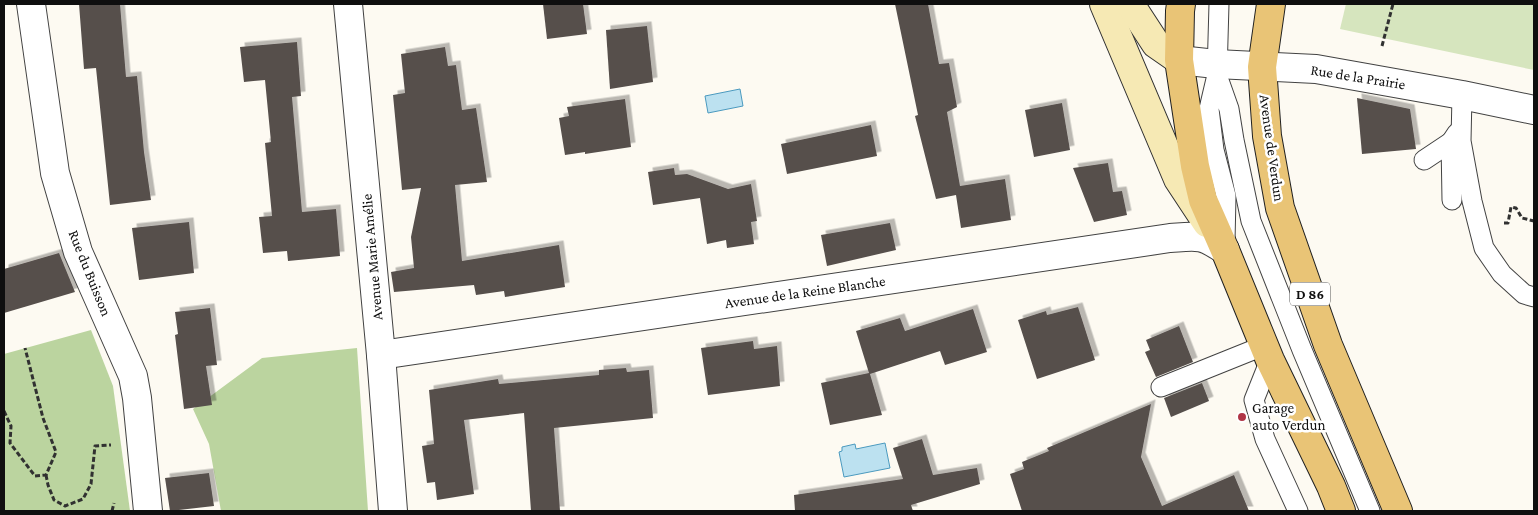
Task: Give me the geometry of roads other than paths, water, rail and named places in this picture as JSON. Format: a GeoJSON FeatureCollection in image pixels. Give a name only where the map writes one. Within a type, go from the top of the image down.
{"type":"FeatureCollection","features":[{"type":"Feature","properties":{"kind":"main road"},"geometry":{"type":"LineString","coordinates":[[1182,4],[1180,11],[1179,60],[1202,200],[1225,250],[1266,353],[1331,486],[1341,511]]}},
{"type":"Feature","properties":{"kind":"main road","name":"Avenue de Verdun"},"geometry":{"type":"LineString","coordinates":[[1271,4],[1262,67],[1266,136],[1280,208],[1328,345],[1398,511]]}},
{"type":"Feature","properties":{"kind":"street","name":"Rue du Buisson"},"geometry":{"type":"LineString","coordinates":[[31,4],[56,173],[78,252],[133,376],[138,398],[148,511]]}},
{"type":"Feature","properties":{"kind":"street","name":"Avenue Marie Amélie"},"geometry":{"type":"LineString","coordinates":[[348,4],[381,355],[393,511]]}},
{"type":"Feature","properties":{"kind":"street"},"geometry":{"type":"LineString","coordinates":[[1104,4],[1178,179],[1225,250]]}},
{"type":"Feature","properties":{"kind":"street"},"geometry":{"type":"LineString","coordinates":[[1130,4],[1156,44],[1179,60]]}},
{"type":"Feature","properties":{"kind":"street","name":"Rue de la Prairie"},"geometry":{"type":"LineString","coordinates":[[1179,60],[1216,70],[1262,67],[1316,69],[1462,94],[1534,110]]}},
{"type":"Feature","properties":{"kind":"street","name":"Avenue de la Reine Blanche"},"geometry":{"type":"LineString","coordinates":[[381,355],[1170,238],[1194,236],[1206,238],[1225,250]]}},
{"type":"Feature","properties":{"kind":"lane"},"geometry":{"type":"LineString","coordinates":[[1219,4],[1216,70],[1209,109],[1214,150],[1226,196],[1225,250]]}},
{"type":"Feature","properties":{"kind":"lane"},"geometry":{"type":"LineString","coordinates":[[1216,70],[1229,108],[1251,221],[1302,350],[1370,511]]}},
{"type":"Feature","properties":{"kind":"lane"},"geometry":{"type":"LineString","coordinates":[[1462,94],[1461,141],[1484,248],[1502,274],[1524,294],[1534,297]]}},
{"type":"Feature","properties":{"kind":"lane"},"geometry":{"type":"LineString","coordinates":[[1424,160],[1450,142],[1461,126]]}},
{"type":"Feature","properties":{"kind":"lane"},"geometry":{"type":"LineString","coordinates":[[1450,142],[1452,200]]}},
{"type":"Feature","properties":{"kind":"lane"},"geometry":{"type":"LineString","coordinates":[[1161,387],[1266,353]]}},
{"type":"Feature","properties":{"kind":"lane"},"geometry":{"type":"LineString","coordinates":[[1266,353],[1254,400],[1265,439],[1298,511]]}},
{"type":"Feature","properties":{"kind":"water"},"geometry":{"type":"Polygon","coordinates":[[[740,89],[743,106],[708,113],[705,96],[740,89]]]}},
{"type":"Feature","properties":{"kind":"water"},"geometry":{"type":"Polygon","coordinates":[[[885,443],[890,468],[844,477],[839,452],[842,451],[842,447],[855,444],[856,449],[885,443]]]}},
{"type":"Feature","properties":{"kind":"place","name":"Garage auto Verdun"},"geometry":{"type":"Point","coordinates":[1242,417]}}]}
